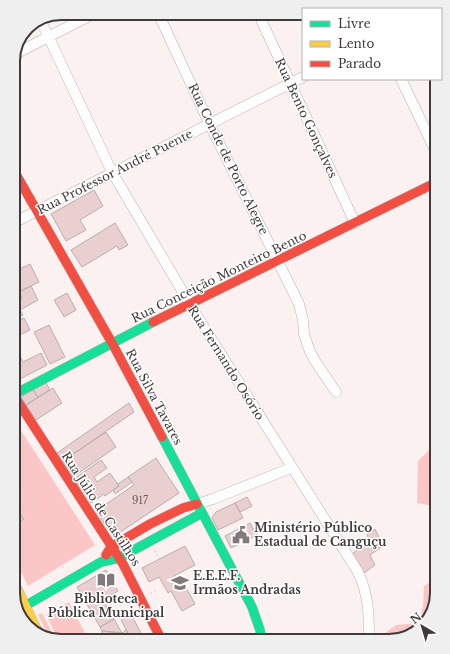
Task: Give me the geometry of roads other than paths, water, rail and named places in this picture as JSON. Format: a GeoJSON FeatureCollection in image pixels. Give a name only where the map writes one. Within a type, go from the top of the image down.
{"type":"FeatureCollection","features":[{"type":"Feature","properties":{"kind":"street"},"geometry":{"type":"LineString","coordinates":[[21,51],[81,20]]}},
{"type":"Feature","properties":{"kind":"street","name":"Rua Conde de Porto Alegre"},"geometry":{"type":"LineString","coordinates":[[161,20],[210,125],[299,304],[303,320],[304,334],[309,349],[315,361],[336,392]]}},
{"type":"Feature","properties":{"kind":"street","name":"Rua Bento Gonçalves"},"geometry":{"type":"LineString","coordinates":[[261,20],[355,223]]}},
{"type":"Feature","properties":{"kind":"street","name":"Rua Fernando Osório"},"geometry":{"type":"LineString","coordinates":[[42,24],[112,172],[189,304],[358,572],[365,588],[369,618],[369,634]]}},
{"type":"Feature","properties":{"kind":"street","name":"Rua Professor André Puente"},"geometry":{"type":"LineString","coordinates":[[20,220],[302,77]]}},
{"type":"Feature","properties":{"kind":"street"},"geometry":{"type":"LineString","coordinates":[[402,80],[430,139]]}},
{"type":"Feature","properties":{"kind":"street","name":"Rua Silva Tavares"},"geometry":{"type":"LineString","coordinates":[[20,182],[112,343],[252,607],[261,634]]}},
{"type":"Feature","properties":{"kind":"street","name":"Rua Conceição Monteiro Bento"},"geometry":{"type":"LineString","coordinates":[[20,390],[189,304],[430,186]]}},
{"type":"Feature","properties":{"kind":"street","name":"Rua Júlio de Castilhos"},"geometry":{"type":"LineString","coordinates":[[20,405],[119,558],[159,634]]}},
{"type":"Feature","properties":{"kind":"street"},"geometry":{"type":"LineString","coordinates":[[22,608],[101,562],[119,558],[157,538],[213,499],[291,468]]}},
{"type":"Feature","properties":{"kind":"street"},"geometry":{"type":"LineString","coordinates":[[101,562],[111,547],[150,524],[183,508],[199,508]]}},
{"type":"Feature","properties":{"kind":"street"},"geometry":{"type":"LineString","coordinates":[[150,524],[157,538]]}},
{"type":"Feature","properties":{"kind":"street"},"geometry":{"type":"LineString","coordinates":[[24,610],[29,619]]}},
{"type":"Feature","properties":{"kind":"place","name":"Ministério Público Estadual de Canguçu"},"geometry":{"type":"Point","coordinates":[241,535]}},
{"type":"Feature","properties":{"kind":"place","name":"Biblioteca Pública Municipal"},"geometry":{"type":"Point","coordinates":[106,580]}},
{"type":"Feature","properties":{"kind":"place","name":"E.E.E.F. Irmãos Andradas"},"geometry":{"type":"Point","coordinates":[180,583]}}]}
